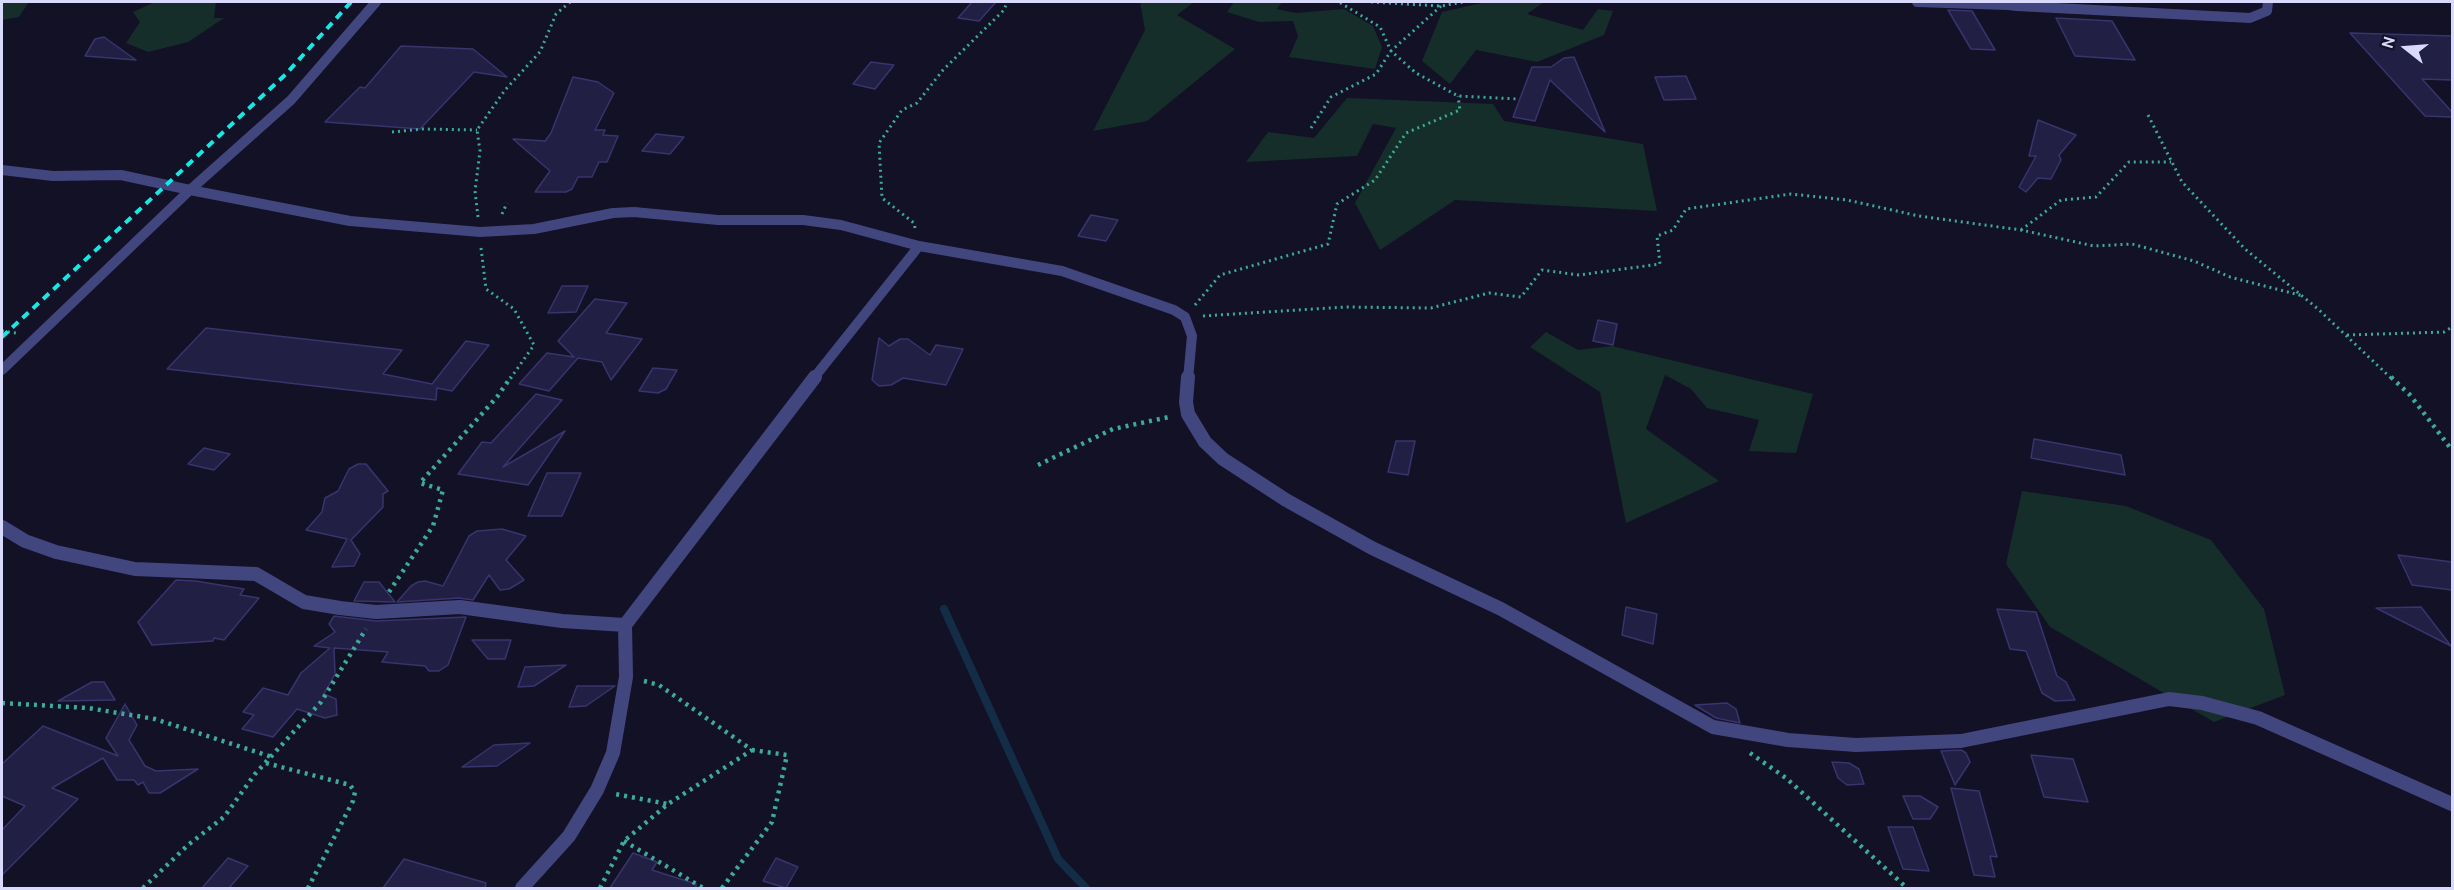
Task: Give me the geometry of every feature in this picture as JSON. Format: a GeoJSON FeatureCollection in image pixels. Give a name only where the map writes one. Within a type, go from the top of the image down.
{"type":"FeatureCollection","features":[{"type":"Feature","properties":{"kind":"street"},"geometry":{"type":"LineString","coordinates":[[2,370],[190,190],[291,99],[346,39],[376,2]]}},
{"type":"Feature","properties":{"kind":"street"},"geometry":{"type":"LineString","coordinates":[[1917,2],[2007,3],[2250,18],[2267,11],[2268,2]]}},
{"type":"Feature","properties":{"kind":"street"},"geometry":{"type":"LineString","coordinates":[[2,171],[53,176],[121,175],[350,221],[480,232],[534,229],[614,213],[634,212],[718,220],[784,218],[822,222],[919,246],[1062,271],[1173,310],[1185,317],[1192,336],[1186,402],[1188,414],[1205,442],[1223,459],[1286,500],[1372,548],[1562,641],[1713,727],[1788,740],[1856,745],[1962,741],[2169,699],[2202,703],[2258,718],[2452,804]]}},
{"type":"Feature","properties":{"kind":"street"},"geometry":{"type":"LineString","coordinates":[[522,888],[569,836],[597,790],[613,753],[626,677],[626,625],[859,319],[919,246]]}},
{"type":"Feature","properties":{"kind":"street"},"geometry":{"type":"LineString","coordinates":[[2,527],[25,541],[89,560],[135,569],[256,574],[304,602],[376,612],[459,607],[562,621],[626,625]]}},
{"type":"Feature","properties":{"kind":"path"},"geometry":{"type":"LineString","coordinates":[[143,888],[188,845],[224,817],[266,763],[321,702],[376,612],[433,526],[444,490],[420,483],[497,397],[534,345],[514,309],[486,289],[475,191],[480,151],[477,130],[504,90],[540,52],[556,14],[570,2]]}},
{"type":"Feature","properties":{"kind":"path"},"geometry":{"type":"LineString","coordinates":[[919,246],[914,223],[882,198],[879,143],[902,110],[917,102],[943,70],[1004,10],[1007,2]]}},
{"type":"Feature","properties":{"kind":"path"},"geometry":{"type":"LineString","coordinates":[[1339,2],[1380,27],[1391,51],[1416,73],[1458,96],[1518,99]]}},
{"type":"Feature","properties":{"kind":"path"},"geometry":{"type":"LineString","coordinates":[[1371,2],[1440,6],[1463,2]]}},
{"type":"Feature","properties":{"kind":"path"},"geometry":{"type":"LineString","coordinates":[[1311,128],[1331,97],[1376,74],[1391,51],[1440,6]]}},
{"type":"Feature","properties":{"kind":"path"},"geometry":{"type":"LineString","coordinates":[[1185,317],[1221,275],[1328,244],[1337,204],[1375,180],[1406,133],[1460,110],[1458,96]]}},
{"type":"Feature","properties":{"kind":"path"},"geometry":{"type":"LineString","coordinates":[[2148,115],[2182,182],[2245,249],[2303,296],[2410,395],[2452,450]]}},
{"type":"Feature","properties":{"kind":"path"},"geometry":{"type":"LineString","coordinates":[[392,132],[423,129],[477,130]]}},
{"type":"Feature","properties":{"kind":"path"},"geometry":{"type":"LineString","coordinates":[[2020,230],[2061,200],[2096,197],[2129,162],[2171,162]]}},
{"type":"Feature","properties":{"kind":"path"},"geometry":{"type":"LineString","coordinates":[[1185,317],[1346,307],[1431,308],[1489,293],[1521,297],[1542,270],[1579,276],[1660,264],[1657,236],[1672,230],[1686,209],[1791,194],[1847,200],[1919,216],[2020,230],[2094,246],[2132,244],[2194,261],[2230,277],[2303,296]]}},
{"type":"Feature","properties":{"kind":"path"},"geometry":{"type":"LineString","coordinates":[[2346,335],[2444,332],[2452,327]]}},
{"type":"Feature","properties":{"kind":"path"},"geometry":{"type":"LineString","coordinates":[[1038,465],[1113,429],[1188,414]]}},
{"type":"Feature","properties":{"kind":"path"},"geometry":{"type":"LineString","coordinates":[[626,677],[659,685],[752,750],[787,755],[772,822],[722,888]]}},
{"type":"Feature","properties":{"kind":"path"},"geometry":{"type":"LineString","coordinates":[[2,702],[88,708],[154,719],[272,757]]}},
{"type":"Feature","properties":{"kind":"path"},"geometry":{"type":"LineString","coordinates":[[1740,746],[1786,778],[1907,888]]}},
{"type":"Feature","properties":{"kind":"path"},"geometry":{"type":"LineString","coordinates":[[600,888],[624,841],[668,804],[752,750]]}},
{"type":"Feature","properties":{"kind":"path"},"geometry":{"type":"LineString","coordinates":[[266,763],[350,785],[355,792],[353,801],[308,888]]}},
{"type":"Feature","properties":{"kind":"path"},"geometry":{"type":"LineString","coordinates":[[597,790],[668,804]]}},
{"type":"Feature","properties":{"kind":"path"},"geometry":{"type":"LineString","coordinates":[[624,841],[703,888]]}},
{"type":"Feature","properties":{"kind":"green space"},"geometry":{"type":"Polygon","coordinates":[[[2,2],[29,2],[19,17],[2,20],[2,2]]]}},
{"type":"Feature","properties":{"kind":"green space"},"geometry":{"type":"Polygon","coordinates":[[[155,2],[216,2],[214,18],[224,18],[188,42],[148,52],[126,43],[140,22],[133,12],[155,2]]]}},
{"type":"Feature","properties":{"kind":"green space"},"geometry":{"type":"Polygon","coordinates":[[[1140,2],[1194,2],[1177,15],[1235,49],[1147,121],[1093,131],[1145,30],[1140,2]]]}},
{"type":"Feature","properties":{"kind":"green space"},"geometry":{"type":"Polygon","coordinates":[[[1234,2],[1282,2],[1277,9],[1296,13],[1344,9],[1373,26],[1382,47],[1375,69],[1289,57],[1298,36],[1293,21],[1259,22],[1227,12],[1234,2]]]}},
{"type":"Feature","properties":{"kind":"green space"},"geometry":{"type":"Polygon","coordinates":[[[1486,2],[1544,2],[1527,14],[1583,30],[1598,9],[1613,11],[1604,35],[1537,62],[1476,50],[1450,84],[1422,61],[1442,12],[1486,2]]]}},
{"type":"Feature","properties":{"kind":"green space"},"geometry":{"type":"Polygon","coordinates":[[[1347,98],[1493,104],[1504,121],[1643,144],[1657,211],[1455,200],[1380,250],[1355,203],[1396,128],[1373,124],[1357,156],[1246,162],[1268,132],[1314,138],[1347,98]]]}},
{"type":"Feature","properties":{"kind":"green space"},"geometry":{"type":"Polygon","coordinates":[[[1546,332],[1578,350],[1612,346],[1813,394],[1796,453],[1749,451],[1759,420],[1707,408],[1691,389],[1665,375],[1646,429],[1719,481],[1626,523],[1600,392],[1530,347],[1546,332]]]}},
{"type":"Feature","properties":{"kind":"green space"},"geometry":{"type":"Polygon","coordinates":[[[2022,491],[2126,506],[2211,540],[2264,609],[2285,695],[2214,722],[2050,627],[2006,564],[2022,491]]]}},
{"type":"Feature","properties":{"kind":"building"},"geometry":{"type":"Polygon","coordinates":[[[972,2],[996,2],[979,21],[958,18],[972,2]]]}},
{"type":"Feature","properties":{"kind":"building"},"geometry":{"type":"Polygon","coordinates":[[[1948,10],[1972,11],[1995,50],[1971,49],[1948,10]]]}},
{"type":"Feature","properties":{"kind":"building"},"geometry":{"type":"Polygon","coordinates":[[[2056,18],[2112,21],[2135,60],[2075,56],[2056,18]]]}},
{"type":"Feature","properties":{"kind":"building"},"geometry":{"type":"Polygon","coordinates":[[[2350,33],[2452,36],[2452,80],[2422,79],[2452,112],[2452,117],[2425,116],[2350,33]]]}},
{"type":"Feature","properties":{"kind":"building"},"geometry":{"type":"Polygon","coordinates":[[[104,37],[136,60],[85,56],[95,39],[104,37]]]}},
{"type":"Feature","properties":{"kind":"building"},"geometry":{"type":"Polygon","coordinates":[[[401,46],[473,49],[507,77],[474,72],[420,129],[325,122],[360,87],[365,88],[401,46]]]}},
{"type":"Feature","properties":{"kind":"building"},"geometry":{"type":"Polygon","coordinates":[[[1574,57],[1605,132],[1550,80],[1535,121],[1513,117],[1532,67],[1551,67],[1564,58],[1574,57]]]}},
{"type":"Feature","properties":{"kind":"building"},"geometry":{"type":"Polygon","coordinates":[[[871,62],[894,65],[875,89],[853,84],[871,62]]]}},
{"type":"Feature","properties":{"kind":"building"},"geometry":{"type":"Polygon","coordinates":[[[1686,76],[1696,99],[1664,100],[1655,77],[1686,76]]]}},
{"type":"Feature","properties":{"kind":"building"},"geometry":{"type":"Polygon","coordinates":[[[573,77],[598,82],[614,93],[595,130],[605,130],[603,135],[618,136],[607,162],[599,162],[592,177],[578,177],[572,189],[566,192],[535,192],[550,171],[513,139],[545,141],[551,133],[573,77]]]}},
{"type":"Feature","properties":{"kind":"building"},"geometry":{"type":"Polygon","coordinates":[[[2038,120],[2076,135],[2059,155],[2061,160],[2051,179],[2038,178],[2026,192],[2019,187],[2036,156],[2029,156],[2038,120]]]}},
{"type":"Feature","properties":{"kind":"building"},"geometry":{"type":"Polygon","coordinates":[[[656,134],[684,137],[670,154],[642,151],[656,134]]]}},
{"type":"Feature","properties":{"kind":"building"},"geometry":{"type":"Polygon","coordinates":[[[1091,215],[1118,220],[1106,241],[1078,236],[1091,215]]]}},
{"type":"Feature","properties":{"kind":"building"},"geometry":{"type":"Polygon","coordinates":[[[562,286],[588,286],[576,312],[548,313],[562,286]]]}},
{"type":"Feature","properties":{"kind":"building"},"geometry":{"type":"Polygon","coordinates":[[[595,299],[627,303],[606,333],[642,339],[611,380],[602,362],[578,358],[549,391],[519,384],[547,353],[574,357],[558,341],[595,299]]]}},
{"type":"Feature","properties":{"kind":"building"},"geometry":{"type":"Polygon","coordinates":[[[1598,320],[1617,324],[1613,345],[1593,341],[1598,320]]]}},
{"type":"Feature","properties":{"kind":"building"},"geometry":{"type":"Polygon","coordinates":[[[206,328],[402,350],[383,374],[432,384],[466,341],[489,345],[452,391],[437,388],[436,400],[167,369],[206,328]]]}},
{"type":"Feature","properties":{"kind":"building"},"geometry":{"type":"Polygon","coordinates":[[[879,338],[889,346],[900,339],[908,339],[930,355],[936,345],[963,349],[946,385],[903,378],[891,385],[879,386],[872,380],[879,338]]]}},
{"type":"Feature","properties":{"kind":"building"},"geometry":{"type":"Polygon","coordinates":[[[653,368],[677,370],[666,389],[658,393],[639,391],[653,368]]]}},
{"type":"Feature","properties":{"kind":"building"},"geometry":{"type":"Polygon","coordinates":[[[536,394],[562,400],[503,467],[565,431],[528,485],[458,474],[482,442],[491,443],[536,394]]]}},
{"type":"Feature","properties":{"kind":"building"},"geometry":{"type":"Polygon","coordinates":[[[2034,439],[2121,455],[2125,475],[2031,458],[2034,439]]]}},
{"type":"Feature","properties":{"kind":"building"},"geometry":{"type":"Polygon","coordinates":[[[1396,441],[1415,441],[1408,475],[1388,472],[1396,441]]]}},
{"type":"Feature","properties":{"kind":"building"},"geometry":{"type":"Polygon","coordinates":[[[204,448],[230,454],[214,470],[188,464],[204,448]]]}},
{"type":"Feature","properties":{"kind":"building"},"geometry":{"type":"Polygon","coordinates":[[[358,464],[366,464],[388,491],[383,494],[383,507],[351,540],[360,554],[354,566],[332,567],[347,539],[306,530],[322,512],[325,498],[338,491],[349,469],[358,464]]]}},
{"type":"Feature","properties":{"kind":"building"},"geometry":{"type":"Polygon","coordinates":[[[547,473],[581,473],[562,516],[528,516],[547,473]]]}},
{"type":"Feature","properties":{"kind":"building"},"geometry":{"type":"Polygon","coordinates":[[[502,529],[526,536],[506,560],[524,580],[509,589],[500,590],[489,575],[473,600],[459,598],[397,602],[411,586],[418,582],[425,581],[443,586],[469,536],[477,531],[502,529]]]}},
{"type":"Feature","properties":{"kind":"building"},"geometry":{"type":"Polygon","coordinates":[[[2398,555],[2452,562],[2452,590],[2412,585],[2398,555]]]}},
{"type":"Feature","properties":{"kind":"building"},"geometry":{"type":"Polygon","coordinates":[[[176,580],[244,589],[240,595],[259,598],[224,640],[214,638],[213,641],[152,645],[138,622],[176,580]]]}},
{"type":"Feature","properties":{"kind":"building"},"geometry":{"type":"Polygon","coordinates":[[[364,582],[379,582],[395,602],[354,601],[364,582]]]}},
{"type":"Feature","properties":{"kind":"building"},"geometry":{"type":"Polygon","coordinates":[[[1626,607],[1657,614],[1653,644],[1622,635],[1626,607]]]}},
{"type":"Feature","properties":{"kind":"building"},"geometry":{"type":"Polygon","coordinates":[[[2421,607],[2451,646],[2376,608],[2421,607]]]}},
{"type":"Feature","properties":{"kind":"building"},"geometry":{"type":"Polygon","coordinates":[[[1997,609],[2036,612],[2057,676],[2066,682],[2075,700],[2055,701],[2042,693],[2026,651],[2010,649],[1997,609]]]}},
{"type":"Feature","properties":{"kind":"building"},"geometry":{"type":"Polygon","coordinates":[[[334,616],[376,621],[466,617],[448,665],[439,671],[429,671],[425,666],[382,662],[388,652],[334,648],[335,674],[324,694],[336,699],[337,715],[325,718],[297,709],[273,737],[242,729],[254,715],[243,712],[263,688],[288,695],[301,673],[330,648],[314,646],[335,632],[329,624],[334,616]]]}},
{"type":"Feature","properties":{"kind":"building"},"geometry":{"type":"Polygon","coordinates":[[[472,640],[511,640],[505,659],[488,659],[472,640]]]}},
{"type":"Feature","properties":{"kind":"building"},"geometry":{"type":"Polygon","coordinates":[[[566,665],[534,686],[518,687],[525,667],[566,665]]]}},
{"type":"Feature","properties":{"kind":"building"},"geometry":{"type":"Polygon","coordinates":[[[92,682],[104,682],[115,700],[58,701],[92,682]]]}},
{"type":"Feature","properties":{"kind":"building"},"geometry":{"type":"Polygon","coordinates":[[[577,686],[615,686],[586,706],[569,707],[577,686]]]}},
{"type":"Feature","properties":{"kind":"building"},"geometry":{"type":"Polygon","coordinates":[[[1727,703],[1736,709],[1740,723],[1716,718],[1695,705],[1727,703]]]}},
{"type":"Feature","properties":{"kind":"building"},"geometry":{"type":"Polygon","coordinates":[[[125,704],[137,725],[129,740],[145,766],[156,771],[198,769],[160,793],[149,793],[143,782],[138,785],[134,780],[117,780],[103,758],[52,788],[78,799],[2,875],[2,830],[25,806],[2,796],[2,764],[43,726],[118,756],[106,738],[125,704]]]}},
{"type":"Feature","properties":{"kind":"building"},"geometry":{"type":"Polygon","coordinates":[[[530,743],[497,766],[462,767],[494,745],[530,743]]]}},
{"type":"Feature","properties":{"kind":"building"},"geometry":{"type":"Polygon","coordinates":[[[1961,750],[1966,753],[1970,762],[1955,785],[1941,751],[1961,750]]]}},
{"type":"Feature","properties":{"kind":"building"},"geometry":{"type":"Polygon","coordinates":[[[2031,755],[2073,759],[2088,802],[2044,797],[2031,755]]]}},
{"type":"Feature","properties":{"kind":"building"},"geometry":{"type":"Polygon","coordinates":[[[1832,762],[1849,763],[1859,769],[1864,784],[1847,785],[1838,778],[1832,762]]]}},
{"type":"Feature","properties":{"kind":"building"},"geometry":{"type":"Polygon","coordinates":[[[1951,788],[1979,791],[1997,857],[1990,856],[1995,877],[1974,875],[1951,788]]]}},
{"type":"Feature","properties":{"kind":"building"},"geometry":{"type":"Polygon","coordinates":[[[1903,796],[1920,796],[1938,807],[1930,819],[1913,819],[1903,796]]]}},
{"type":"Feature","properties":{"kind":"building"},"geometry":{"type":"Polygon","coordinates":[[[1888,827],[1913,827],[1929,871],[1903,869],[1888,827]]]}},
{"type":"Feature","properties":{"kind":"building"},"geometry":{"type":"Polygon","coordinates":[[[633,853],[657,862],[652,870],[696,884],[696,888],[610,888],[633,853]]]}},
{"type":"Feature","properties":{"kind":"building"},"geometry":{"type":"Polygon","coordinates":[[[228,858],[248,866],[229,888],[202,888],[228,858]]]}},
{"type":"Feature","properties":{"kind":"building"},"geometry":{"type":"Polygon","coordinates":[[[776,858],[798,867],[786,888],[763,881],[776,858]]]}},
{"type":"Feature","properties":{"kind":"building"},"geometry":{"type":"Polygon","coordinates":[[[404,859],[486,883],[485,888],[383,888],[404,859]]]}},
{"type":"Feature","properties":{"kind":"waterway"},"geometry":{"type":"LineString","coordinates":[[944,609],[1058,859],[1086,888]]}},
{"type":"Feature","properties":{"kind":"railway"},"geometry":{"type":"LineString","coordinates":[[2,337],[286,74],[351,2]]}}]}
